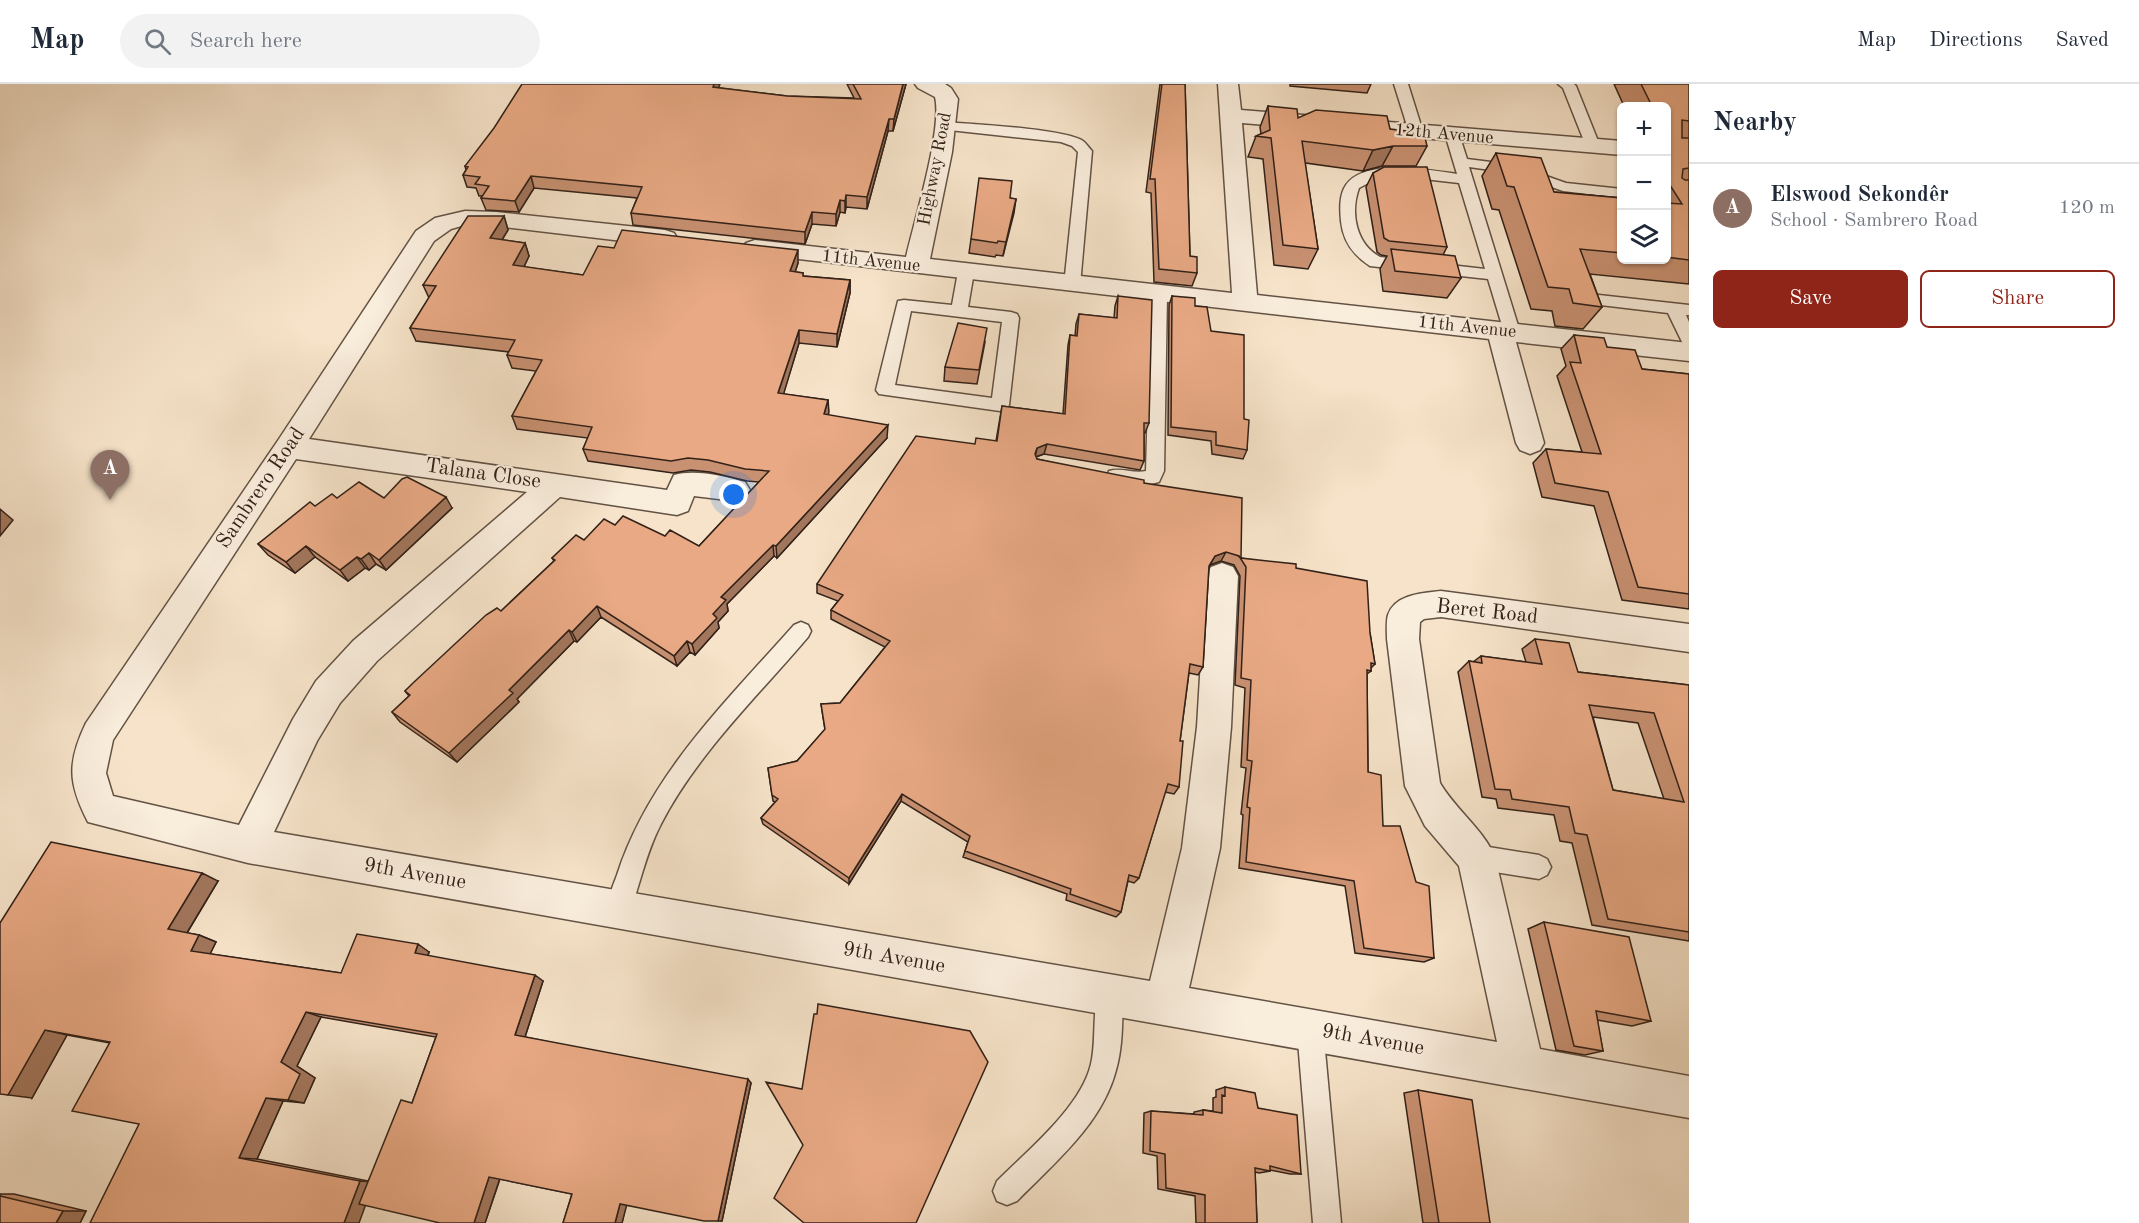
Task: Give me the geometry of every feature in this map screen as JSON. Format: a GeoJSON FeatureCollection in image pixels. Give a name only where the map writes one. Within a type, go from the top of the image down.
{"type":"FeatureCollection","features":[{"type":"Feature","properties":{"kind":"street","name":"Highway Road"},"geometry":{"type":"LineString","coordinates":[[916,266],[945,126],[948,101],[944,93],[925,84]]}},
{"type":"Feature","properties":{"kind":"street"},"geometry":{"type":"LineString","coordinates":[[1228,84],[1245,302]]}},
{"type":"Feature","properties":{"kind":"street","name":"12th Avenue"},"geometry":{"type":"LineString","coordinates":[[1230,116],[1617,148]]}},
{"type":"Feature","properties":{"kind":"street","name":"Sambrero Road"},"geometry":{"type":"LineString","coordinates":[[101,810],[88,785],[89,762],[98,734],[289,447],[425,236],[443,223],[465,218],[496,219],[683,240]]}},
{"type":"Feature","properties":{"kind":"street","name":"11th Avenue"},"geometry":{"type":"LineString","coordinates":[[729,245],[1689,352]]}},
{"type":"Feature","properties":{"kind":"street"},"geometry":{"type":"LineString","coordinates":[[1506,332],[1530,443]]}},
{"type":"Feature","properties":{"kind":"street","name":"Talana Close"},"geometry":{"type":"LineString","coordinates":[[289,447],[677,503],[684,483],[735,490]]}},
{"type":"Feature","properties":{"kind":"street"},"geometry":{"type":"LineString","coordinates":[[248,845],[305,730],[328,692],[364,651],[555,485]]}},
{"type":"Feature","properties":{"kind":"street"},"geometry":{"type":"LineString","coordinates":[[1165,1005],[1201,848],[1214,727],[1222,576]]}},
{"type":"Feature","properties":{"kind":"street","name":"Beret Road"},"geometry":{"type":"LineString","coordinates":[[1524,1068],[1485,886],[1476,857],[1438,814],[1423,786],[1402,639],[1404,616],[1416,607],[1441,604],[1689,638]]}},
{"type":"Feature","properties":{"kind":"street","name":"9th Avenue"},"geometry":{"type":"LineString","coordinates":[[101,810],[248,845],[1689,1097]]}},
{"type":"Feature","properties":{"kind":"lane"},"geometry":{"type":"LineString","coordinates":[[1401,84],[1416,132]]}},
{"type":"Feature","properties":{"kind":"lane"},"geometry":{"type":"LineString","coordinates":[[1565,84],[1569,86],[1593,146]]}},
{"type":"Feature","properties":{"kind":"lane"},"geometry":{"type":"LineString","coordinates":[[945,126],[1063,138],[1082,147],[1085,151],[1072,285]]}},
{"type":"Feature","properties":{"kind":"lane"},"geometry":{"type":"LineString","coordinates":[[1452,134],[1494,275],[1506,332]]}},
{"type":"Feature","properties":{"kind":"lane"},"geometry":{"type":"LineString","coordinates":[[1460,162],[1515,169],[1563,187],[1617,193]]}},
{"type":"Feature","properties":{"kind":"lane"},"geometry":{"type":"LineString","coordinates":[[1465,179],[1382,173],[1358,182],[1352,188],[1349,198],[1352,238],[1359,251],[1376,262],[1494,275]]}},
{"type":"Feature","properties":{"kind":"lane"},"geometry":{"type":"LineString","coordinates":[[959,312],[966,272]]}},
{"type":"Feature","properties":{"kind":"lane"},"geometry":{"type":"LineString","coordinates":[[1095,472],[1138,480],[1152,477],[1155,471],[1159,294]]}},
{"type":"Feature","properties":{"kind":"lane"},"geometry":{"type":"LineString","coordinates":[[1581,298],[1682,309],[1689,340]]}},
{"type":"Feature","properties":{"kind":"lane"},"geometry":{"type":"LineString","coordinates":[[904,305],[959,312],[1011,318],[1000,405],[885,390],[904,305]]}},
{"type":"Feature","properties":{"kind":"lane"},"geometry":{"type":"LineString","coordinates":[[618,910],[631,864],[661,801],[692,760],[801,631]]}},
{"type":"Feature","properties":{"kind":"lane"},"geometry":{"type":"LineString","coordinates":[[1476,857],[1539,867]]}},
{"type":"Feature","properties":{"kind":"lane"},"geometry":{"type":"LineString","coordinates":[[1007,1191],[1063,1132],[1086,1104],[1100,1081],[1106,1052],[1110,996]]}},
{"type":"Feature","properties":{"kind":"lane"},"geometry":{"type":"LineString","coordinates":[[1310,1029],[1327,1223]]}},
{"type":"Feature","properties":{"kind":"building"},"geometry":{"type":"Polygon","coordinates":[[[522,84],[714,84],[713,87],[787,96],[861,99],[853,84],[903,84],[894,119],[889,119],[867,197],[846,195],[845,201],[840,200],[836,214],[812,212],[805,232],[631,213],[642,187],[531,176],[515,201],[481,198],[489,186],[475,184],[480,177],[463,175],[468,167],[465,166],[494,128],[522,84]]]}},
{"type":"Feature","properties":{"kind":"building"},"geometry":{"type":"Polygon","coordinates":[[[1162,84],[1185,84],[1190,256],[1197,257],[1197,273],[1159,269],[1155,179],[1150,179],[1162,84]]]}},
{"type":"Feature","properties":{"kind":"building"},"geometry":{"type":"Polygon","coordinates":[[[1641,84],[1689,84],[1689,121],[1682,120],[1682,138],[1689,138],[1689,168],[1683,169],[1682,178],[1689,180],[1689,260],[1671,258],[1671,203],[1682,204],[1671,187],[1671,102],[1650,102],[1641,84]]]}},
{"type":"Feature","properties":{"kind":"building"},"geometry":{"type":"Polygon","coordinates":[[[1268,106],[1297,109],[1298,118],[1316,110],[1387,116],[1390,129],[1424,133],[1427,146],[1393,146],[1373,150],[1302,141],[1318,249],[1283,245],[1271,138],[1256,136],[1270,130],[1268,106]]]}},
{"type":"Feature","properties":{"kind":"building"},"geometry":{"type":"Polygon","coordinates":[[[1496,153],[1541,158],[1554,192],[1617,198],[1617,253],[1580,249],[1602,307],[1573,303],[1569,289],[1548,287],[1514,187],[1507,186],[1496,153]]]}},
{"type":"Feature","properties":{"kind":"building"},"geometry":{"type":"Polygon","coordinates":[[[1384,167],[1427,167],[1447,247],[1389,241],[1384,238],[1373,173],[1384,167]]]}},
{"type":"Feature","properties":{"kind":"building"},"geometry":{"type":"Polygon","coordinates":[[[979,178],[1012,181],[1010,198],[1016,199],[1006,242],[971,239],[979,178]]]}},
{"type":"Feature","properties":{"kind":"building"},"geometry":{"type":"Polygon","coordinates":[[[468,216],[504,216],[490,238],[525,243],[513,265],[583,275],[598,246],[614,248],[622,230],[798,250],[790,271],[803,273],[803,276],[850,280],[837,334],[799,330],[778,393],[828,400],[824,414],[888,425],[776,546],[773,545],[721,597],[726,600],[713,614],[717,618],[692,644],[687,641],[674,656],[597,606],[572,632],[569,630],[509,690],[513,693],[449,753],[392,712],[410,695],[405,691],[413,683],[486,615],[497,608],[501,611],[555,560],[552,558],[576,535],[584,540],[604,519],[615,525],[623,516],[665,536],[670,530],[699,546],[769,471],[745,469],[708,460],[688,458],[671,461],[583,449],[592,427],[512,416],[542,360],[507,355],[515,340],[410,328],[436,286],[423,285],[468,216]]]}},
{"type":"Feature","properties":{"kind":"building"},"geometry":{"type":"Polygon","coordinates":[[[1391,249],[1455,256],[1461,278],[1395,271],[1391,249]]]}},
{"type":"Feature","properties":{"kind":"building"},"geometry":{"type":"Polygon","coordinates":[[[1118,296],[1152,300],[1149,423],[1144,423],[1144,461],[1047,444],[1037,448],[1035,454],[1037,459],[1144,480],[1144,483],[1242,498],[1241,558],[1296,564],[1296,568],[1367,581],[1370,633],[1375,664],[1371,663],[1371,671],[1367,670],[1368,772],[1381,775],[1383,826],[1400,826],[1416,882],[1429,886],[1434,958],[1364,948],[1354,881],[1246,862],[1250,808],[1247,807],[1252,761],[1247,760],[1251,680],[1241,678],[1246,567],[1239,556],[1226,552],[1215,556],[1209,566],[1203,667],[1190,664],[1180,741],[1183,741],[1179,787],[1168,784],[1139,878],[1129,875],[1121,912],[1070,894],[1071,889],[965,851],[970,836],[902,794],[849,878],[761,818],[778,799],[772,795],[768,768],[797,761],[825,729],[821,704],[840,703],[890,641],[831,610],[843,595],[817,584],[916,436],[975,444],[976,438],[997,441],[1002,406],[1065,414],[1070,335],[1077,336],[1079,314],[1117,318],[1118,296]]]}},
{"type":"Feature","properties":{"kind":"building"},"geometry":{"type":"Polygon","coordinates":[[[1172,296],[1195,298],[1195,306],[1207,307],[1211,331],[1244,335],[1244,419],[1249,420],[1247,450],[1216,445],[1216,432],[1171,427],[1172,296]]]}},
{"type":"Feature","properties":{"kind":"building"},"geometry":{"type":"Polygon","coordinates":[[[958,323],[987,328],[979,370],[945,367],[958,323]]]}},
{"type":"Feature","properties":{"kind":"building"},"geometry":{"type":"Polygon","coordinates":[[[1574,335],[1604,338],[1607,347],[1635,350],[1642,369],[1689,374],[1689,594],[1638,587],[1608,492],[1555,483],[1546,449],[1601,454],[1570,362],[1581,363],[1574,335]]]}},
{"type":"Feature","properties":{"kind":"building"},"geometry":{"type":"Polygon","coordinates":[[[407,477],[446,497],[379,560],[369,553],[361,559],[357,557],[340,570],[306,546],[286,562],[258,544],[310,502],[315,506],[332,494],[337,498],[359,482],[384,498],[402,479],[407,477]]]}},
{"type":"Feature","properties":{"kind":"building"},"geometry":{"type":"Polygon","coordinates":[[[1535,639],[1569,643],[1578,672],[1689,685],[1689,932],[1608,919],[1587,835],[1575,833],[1569,807],[1512,799],[1510,790],[1495,789],[1469,661],[1482,663],[1481,656],[1542,664],[1535,639]],[[1589,705],[1613,790],[1684,802],[1654,713],[1589,705]]]}},
{"type":"Feature","properties":{"kind":"building"},"geometry":{"type":"Polygon","coordinates":[[[51,842],[202,873],[168,929],[199,935],[191,951],[341,973],[357,934],[418,944],[415,953],[535,975],[515,1035],[748,1079],[718,1221],[704,1221],[620,1204],[615,1223],[563,1223],[572,1194],[489,1177],[474,1223],[440,1223],[359,1204],[401,1100],[412,1103],[437,1034],[306,1012],[281,1062],[300,1074],[288,1100],[266,1098],[239,1158],[360,1181],[344,1223],[90,1223],[139,1124],[72,1111],[110,1042],[45,1030],[8,1095],[0,1094],[0,923],[51,842]]]}},
{"type":"Feature","properties":{"kind":"building"},"geometry":{"type":"Polygon","coordinates":[[[1544,922],[1629,937],[1651,1021],[1596,1011],[1603,1051],[1574,1046],[1544,922]]]}},
{"type":"Feature","properties":{"kind":"building"},"geometry":{"type":"Polygon","coordinates":[[[818,1004],[970,1031],[988,1062],[916,1223],[804,1223],[774,1198],[803,1145],[766,1082],[802,1089],[814,1014],[817,1014],[818,1004]]]}},
{"type":"Feature","properties":{"kind":"building"},"geometry":{"type":"Polygon","coordinates":[[[1225,1087],[1255,1093],[1258,1108],[1297,1115],[1301,1174],[1270,1166],[1270,1171],[1255,1168],[1257,1223],[1205,1223],[1205,1195],[1166,1188],[1165,1154],[1150,1151],[1151,1111],[1203,1115],[1203,1110],[1222,1113],[1222,1095],[1225,1096],[1225,1087]]]}},
{"type":"Feature","properties":{"kind":"building"},"geometry":{"type":"Polygon","coordinates":[[[1418,1090],[1472,1100],[1490,1223],[1439,1223],[1418,1090]]]}},
{"type":"Feature","properties":{"kind":"building"},"geometry":{"type":"Polygon","coordinates":[[[0,1196],[63,1211],[56,1223],[0,1223],[0,1196]]]}},
{"type":"Feature","properties":{"kind":"place","name":"Elswood Sekondêr"},"geometry":{"type":"Point","coordinates":[110,500]}}]}
